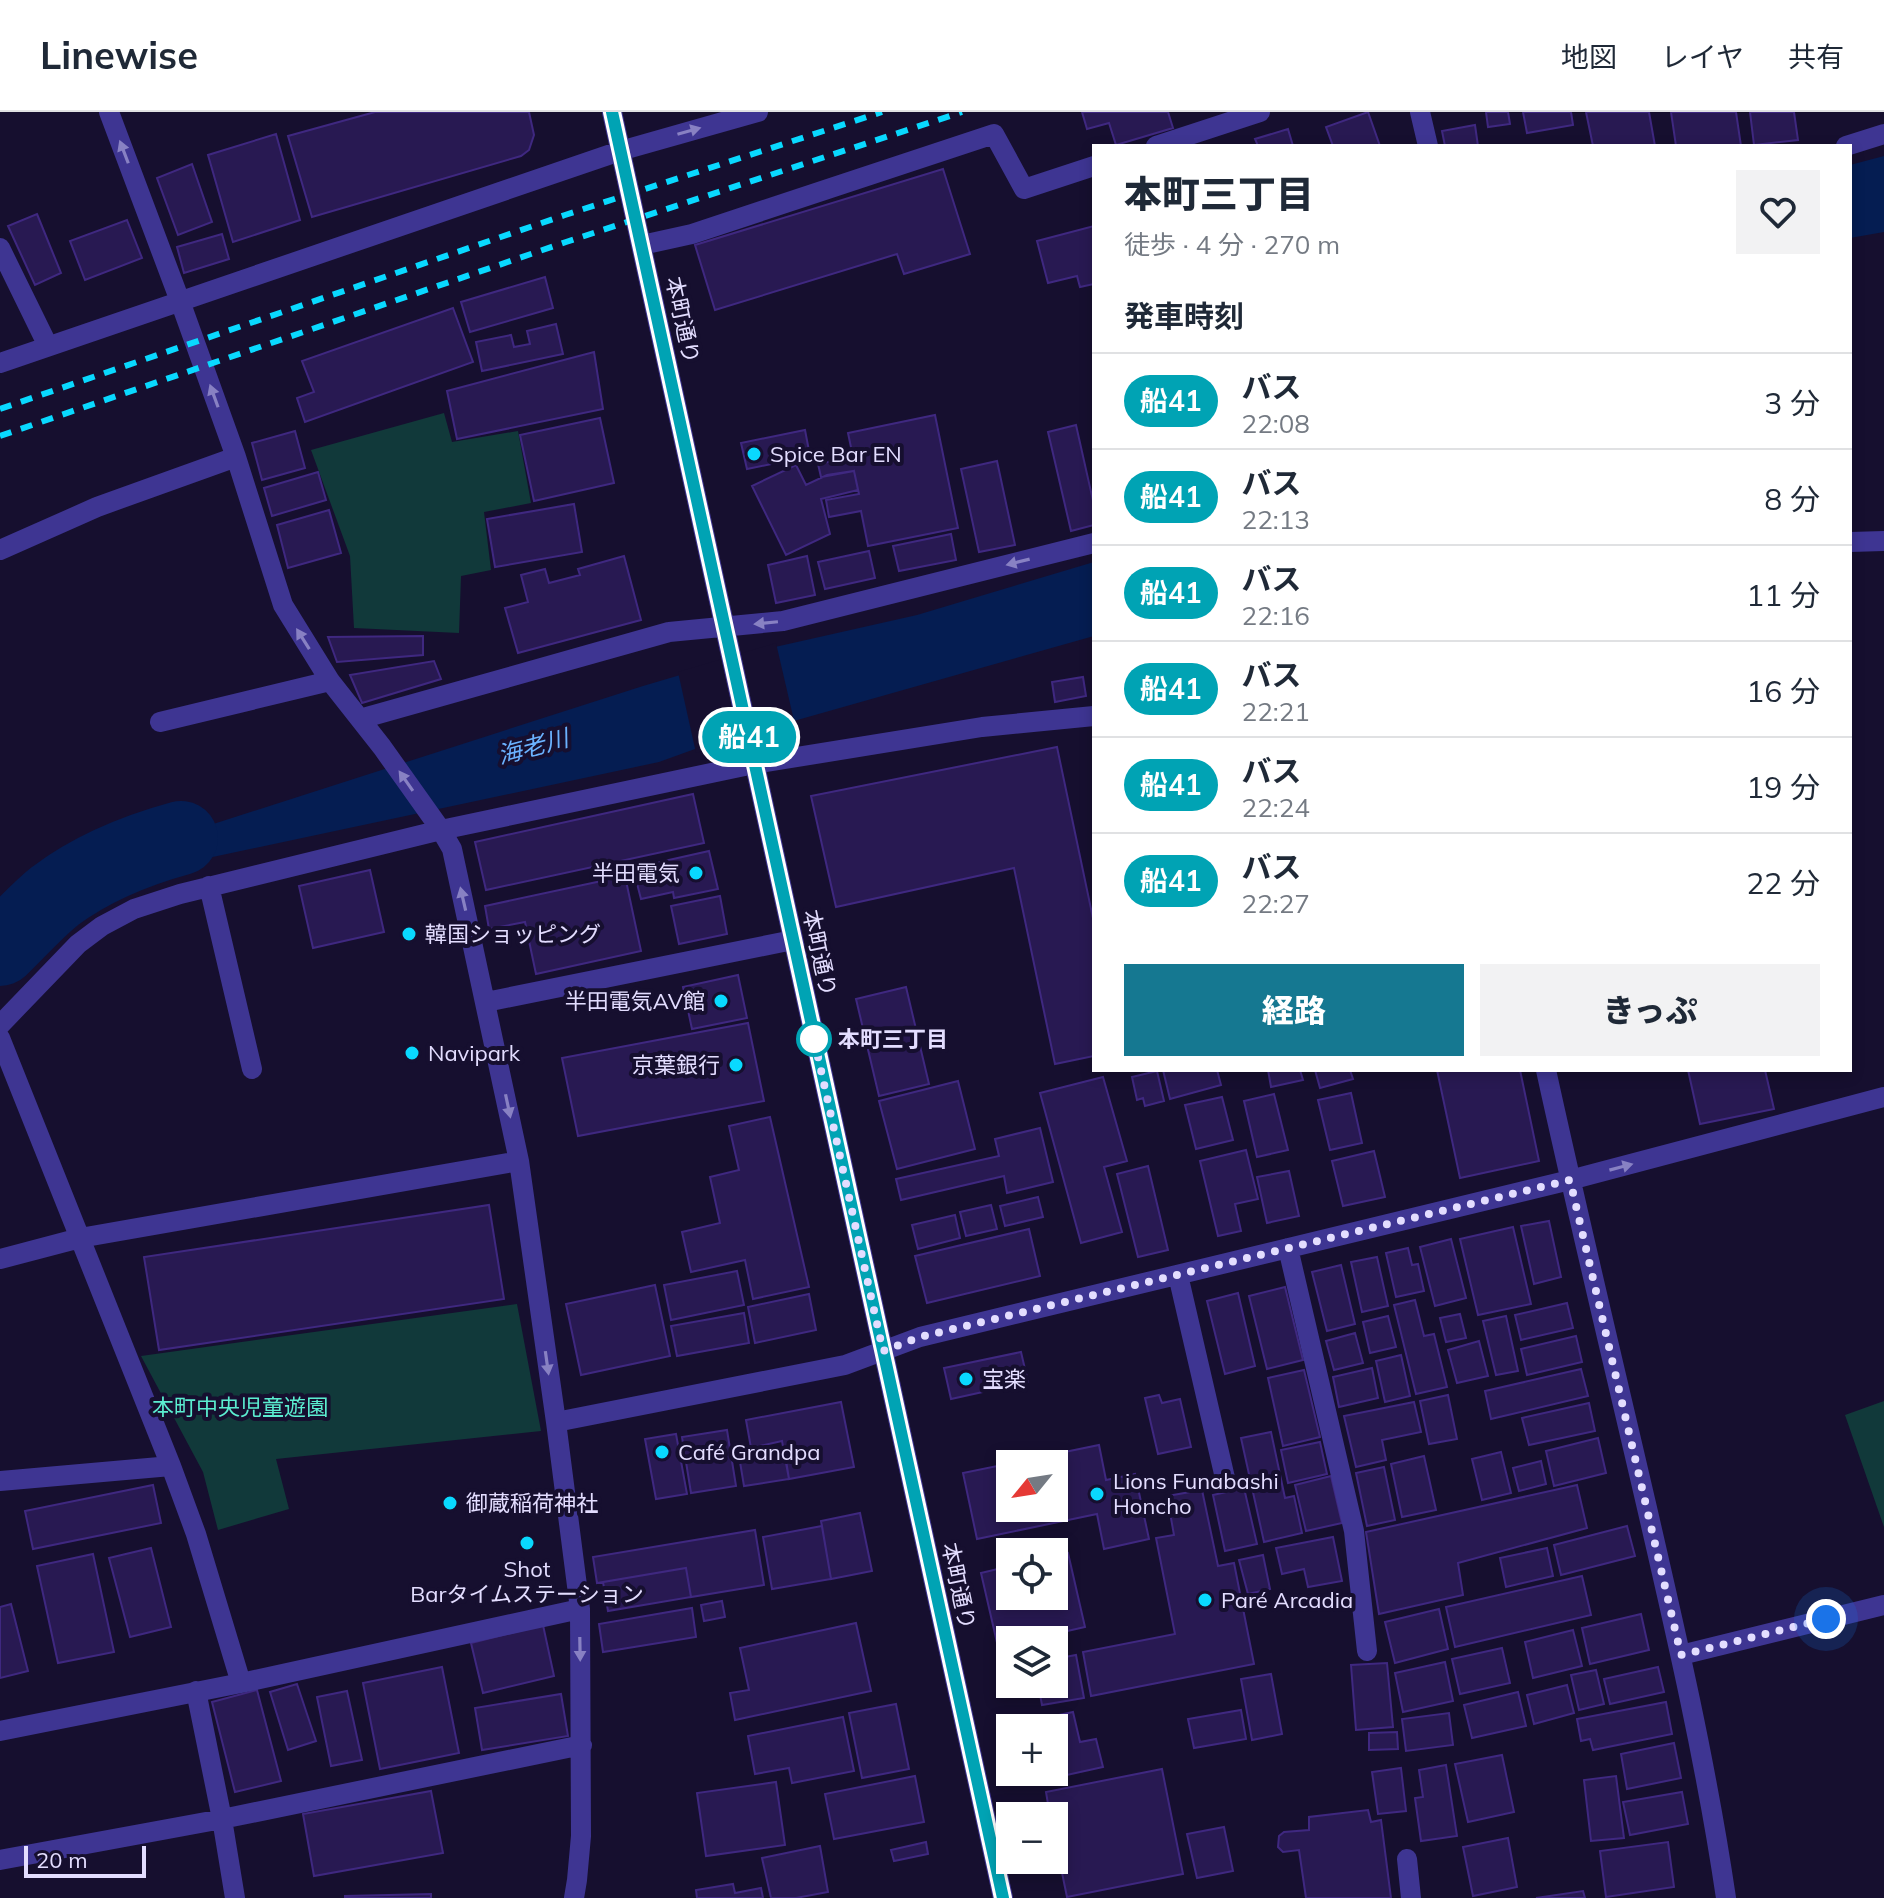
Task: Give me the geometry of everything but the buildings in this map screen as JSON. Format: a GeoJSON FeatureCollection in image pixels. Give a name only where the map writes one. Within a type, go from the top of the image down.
{"type":"FeatureCollection","features":[{"type":"Feature","properties":{"kind":"street"},"geometry":{"type":"LineString","coordinates":[[109,112],[236,457],[283,605],[330,681],[382,747],[452,849],[519,1161],[580,1609],[581,1836],[574,1898]]}},
{"type":"Feature","properties":{"kind":"street","name":"本町通り"},"geometry":{"type":"LineString","coordinates":[[612,112],[1003,1898]]}},
{"type":"Feature","properties":{"kind":"street"},"geometry":{"type":"LineString","coordinates":[[0,363],[620,151],[758,112]]}},
{"type":"Feature","properties":{"kind":"street"},"geometry":{"type":"LineString","coordinates":[[1162,144],[1260,112]]}},
{"type":"Feature","properties":{"kind":"street"},"geometry":{"type":"LineString","coordinates":[[1420,112],[1428,144]]}},
{"type":"Feature","properties":{"kind":"street"},"geometry":{"type":"LineString","coordinates":[[642,245],[692,234],[994,134],[1024,189],[1092,167]]}},
{"type":"Feature","properties":{"kind":"street"},"geometry":{"type":"LineString","coordinates":[[1852,144],[1884,134]]}},
{"type":"Feature","properties":{"kind":"street"},"geometry":{"type":"LineString","coordinates":[[0,248],[48,346]]}},
{"type":"Feature","properties":{"kind":"street"},"geometry":{"type":"LineString","coordinates":[[0,550],[97,507],[236,457]]}},
{"type":"Feature","properties":{"kind":"street"},"geometry":{"type":"LineString","coordinates":[[1852,542],[1884,541]]}},
{"type":"Feature","properties":{"kind":"street"},"geometry":{"type":"LineString","coordinates":[[360,719],[669,632],[783,621],[1092,544]]}},
{"type":"Feature","properties":{"kind":"street"},"geometry":{"type":"LineString","coordinates":[[160,722],[330,681]]}},
{"type":"Feature","properties":{"kind":"street"},"geometry":{"type":"LineString","coordinates":[[0,1025],[78,944],[102,926],[134,909],[435,822],[752,755],[1092,716]]}},
{"type":"Feature","properties":{"kind":"street"},"geometry":{"type":"LineString","coordinates":[[209,886],[252,1069]]}},
{"type":"Feature","properties":{"kind":"street"},"geometry":{"type":"LineString","coordinates":[[486,1002],[793,940]]}},
{"type":"Feature","properties":{"kind":"street"},"geometry":{"type":"LineString","coordinates":[[0,1038],[171,1466],[196,1534],[241,1683]]}},
{"type":"Feature","properties":{"kind":"street"},"geometry":{"type":"LineString","coordinates":[[1546,1072],[1681,1655],[1713,1813],[1726,1898]]}},
{"type":"Feature","properties":{"kind":"street"},"geometry":{"type":"LineString","coordinates":[[556,1422],[845,1365],[920,1337],[1570,1180],[1884,1097]]}},
{"type":"Feature","properties":{"kind":"street"},"geometry":{"type":"LineString","coordinates":[[0,1259],[80,1238],[519,1161]]}},
{"type":"Feature","properties":{"kind":"street"},"geometry":{"type":"LineString","coordinates":[[1288,1248],[1354,1531],[1367,1651]]}},
{"type":"Feature","properties":{"kind":"street"},"geometry":{"type":"LineString","coordinates":[[1178,1275],[1225,1478]]}},
{"type":"Feature","properties":{"kind":"street"},"geometry":{"type":"LineString","coordinates":[[0,1481],[171,1466]]}},
{"type":"Feature","properties":{"kind":"street"},"geometry":{"type":"LineString","coordinates":[[1681,1655],[1884,1605]]}},
{"type":"Feature","properties":{"kind":"street"},"geometry":{"type":"LineString","coordinates":[[0,1731],[241,1683],[580,1609]]}},
{"type":"Feature","properties":{"kind":"street"},"geometry":{"type":"LineString","coordinates":[[196,1691],[235,1898]]}},
{"type":"Feature","properties":{"kind":"street"},"geometry":{"type":"LineString","coordinates":[[0,1860],[222,1819],[582,1745]]}},
{"type":"Feature","properties":{"kind":"street"},"geometry":{"type":"LineString","coordinates":[[1407,1859],[1411,1898]]}},
{"type":"Feature","properties":{"kind":"green space"},"geometry":{"type":"Polygon","coordinates":[[[444,413],[452,442],[518,431],[531,503],[484,512],[491,570],[461,576],[459,633],[354,628],[350,556],[311,450],[444,413]]]}},
{"type":"Feature","properties":{"kind":"green space","name":"本町中央児童遊園"},"geometry":{"type":"Polygon","coordinates":[[[517,1304],[541,1431],[276,1459],[289,1509],[218,1530],[203,1472],[141,1356],[517,1304]]]}},
{"type":"Feature","properties":{"kind":"green space"},"geometry":{"type":"Polygon","coordinates":[[[1884,1401],[1884,1527],[1845,1415],[1884,1401]]]}},
{"type":"Feature","properties":{"kind":"water"},"geometry":{"type":"Polygon","coordinates":[[[1884,156],[1884,232],[1852,238],[1852,164],[1884,156]]]}},
{"type":"Feature","properties":{"kind":"water"},"geometry":{"type":"Polygon","coordinates":[[[1092,563],[1092,637],[695,749],[659,762],[72,887],[117,855],[643,686],[775,647],[917,615],[1092,563]]]}},
{"type":"Feature","properties":{"kind":"pier"},"geometry":{"type":"Polygon","coordinates":[[[776,643],[795,725],[696,753],[678,672],[776,643]]]}},
{"type":"Feature","properties":{"kind":"waterway","name":"海老川"},"geometry":{"type":"LineString","coordinates":[[0,949],[40,909],[69,886],[115,861],[181,838]]}},
{"type":"Feature","properties":{"kind":"railway"},"geometry":{"type":"LineString","coordinates":[[0,409],[565,215],[882,112]]}},
{"type":"Feature","properties":{"kind":"railway"},"geometry":{"type":"LineString","coordinates":[[0,436],[566,242],[962,112]]}},
{"type":"Feature","properties":{"kind":"bus line","name":"船41"},"geometry":{"type":"LineString","coordinates":[[612,112],[1003,1898]]}},
{"type":"Feature","properties":{"kind":"place","name":"Spice Bar EN"},"geometry":{"type":"Point","coordinates":[754,454]}},
{"type":"Feature","properties":{"kind":"place","name":"半田電気"},"geometry":{"type":"Point","coordinates":[696,873]}},
{"type":"Feature","properties":{"kind":"place","name":"韓国ショッピング"},"geometry":{"type":"Point","coordinates":[409,934]}},
{"type":"Feature","properties":{"kind":"place","name":"半田電気AV館"},"geometry":{"type":"Point","coordinates":[721,1001]}},
{"type":"Feature","properties":{"kind":"place","name":"本町三丁目"},"geometry":{"type":"Point","coordinates":[814,1039]}},
{"type":"Feature","properties":{"kind":"place","name":"Navipark"},"geometry":{"type":"Point","coordinates":[412,1053]}},
{"type":"Feature","properties":{"kind":"place","name":"京葉銀行"},"geometry":{"type":"Point","coordinates":[736,1065]}},
{"type":"Feature","properties":{"kind":"place","name":"宝楽"},"geometry":{"type":"Point","coordinates":[966,1379]}},
{"type":"Feature","properties":{"kind":"place","name":"Café Grandpa"},"geometry":{"type":"Point","coordinates":[662,1452]}},
{"type":"Feature","properties":{"kind":"place","name":"Lions Funabashi Honcho"},"geometry":{"type":"Point","coordinates":[1097,1494]}},
{"type":"Feature","properties":{"kind":"place","name":"御蔵稲荷神社"},"geometry":{"type":"Point","coordinates":[450,1503]}},
{"type":"Feature","properties":{"kind":"place","name":"Shot Barタイムステーション"},"geometry":{"type":"Point","coordinates":[527,1543]}},
{"type":"Feature","properties":{"kind":"place","name":"Paré Arcadia"},"geometry":{"type":"Point","coordinates":[1205,1600]}},
{"type":"Feature","properties":{"kind":"route"},"geometry":{"type":"LineString","coordinates":[[814,1039],[813,1034],[883,1351],[920,1337],[1570,1180],[1681,1655],[1826,1619]]}}]}
